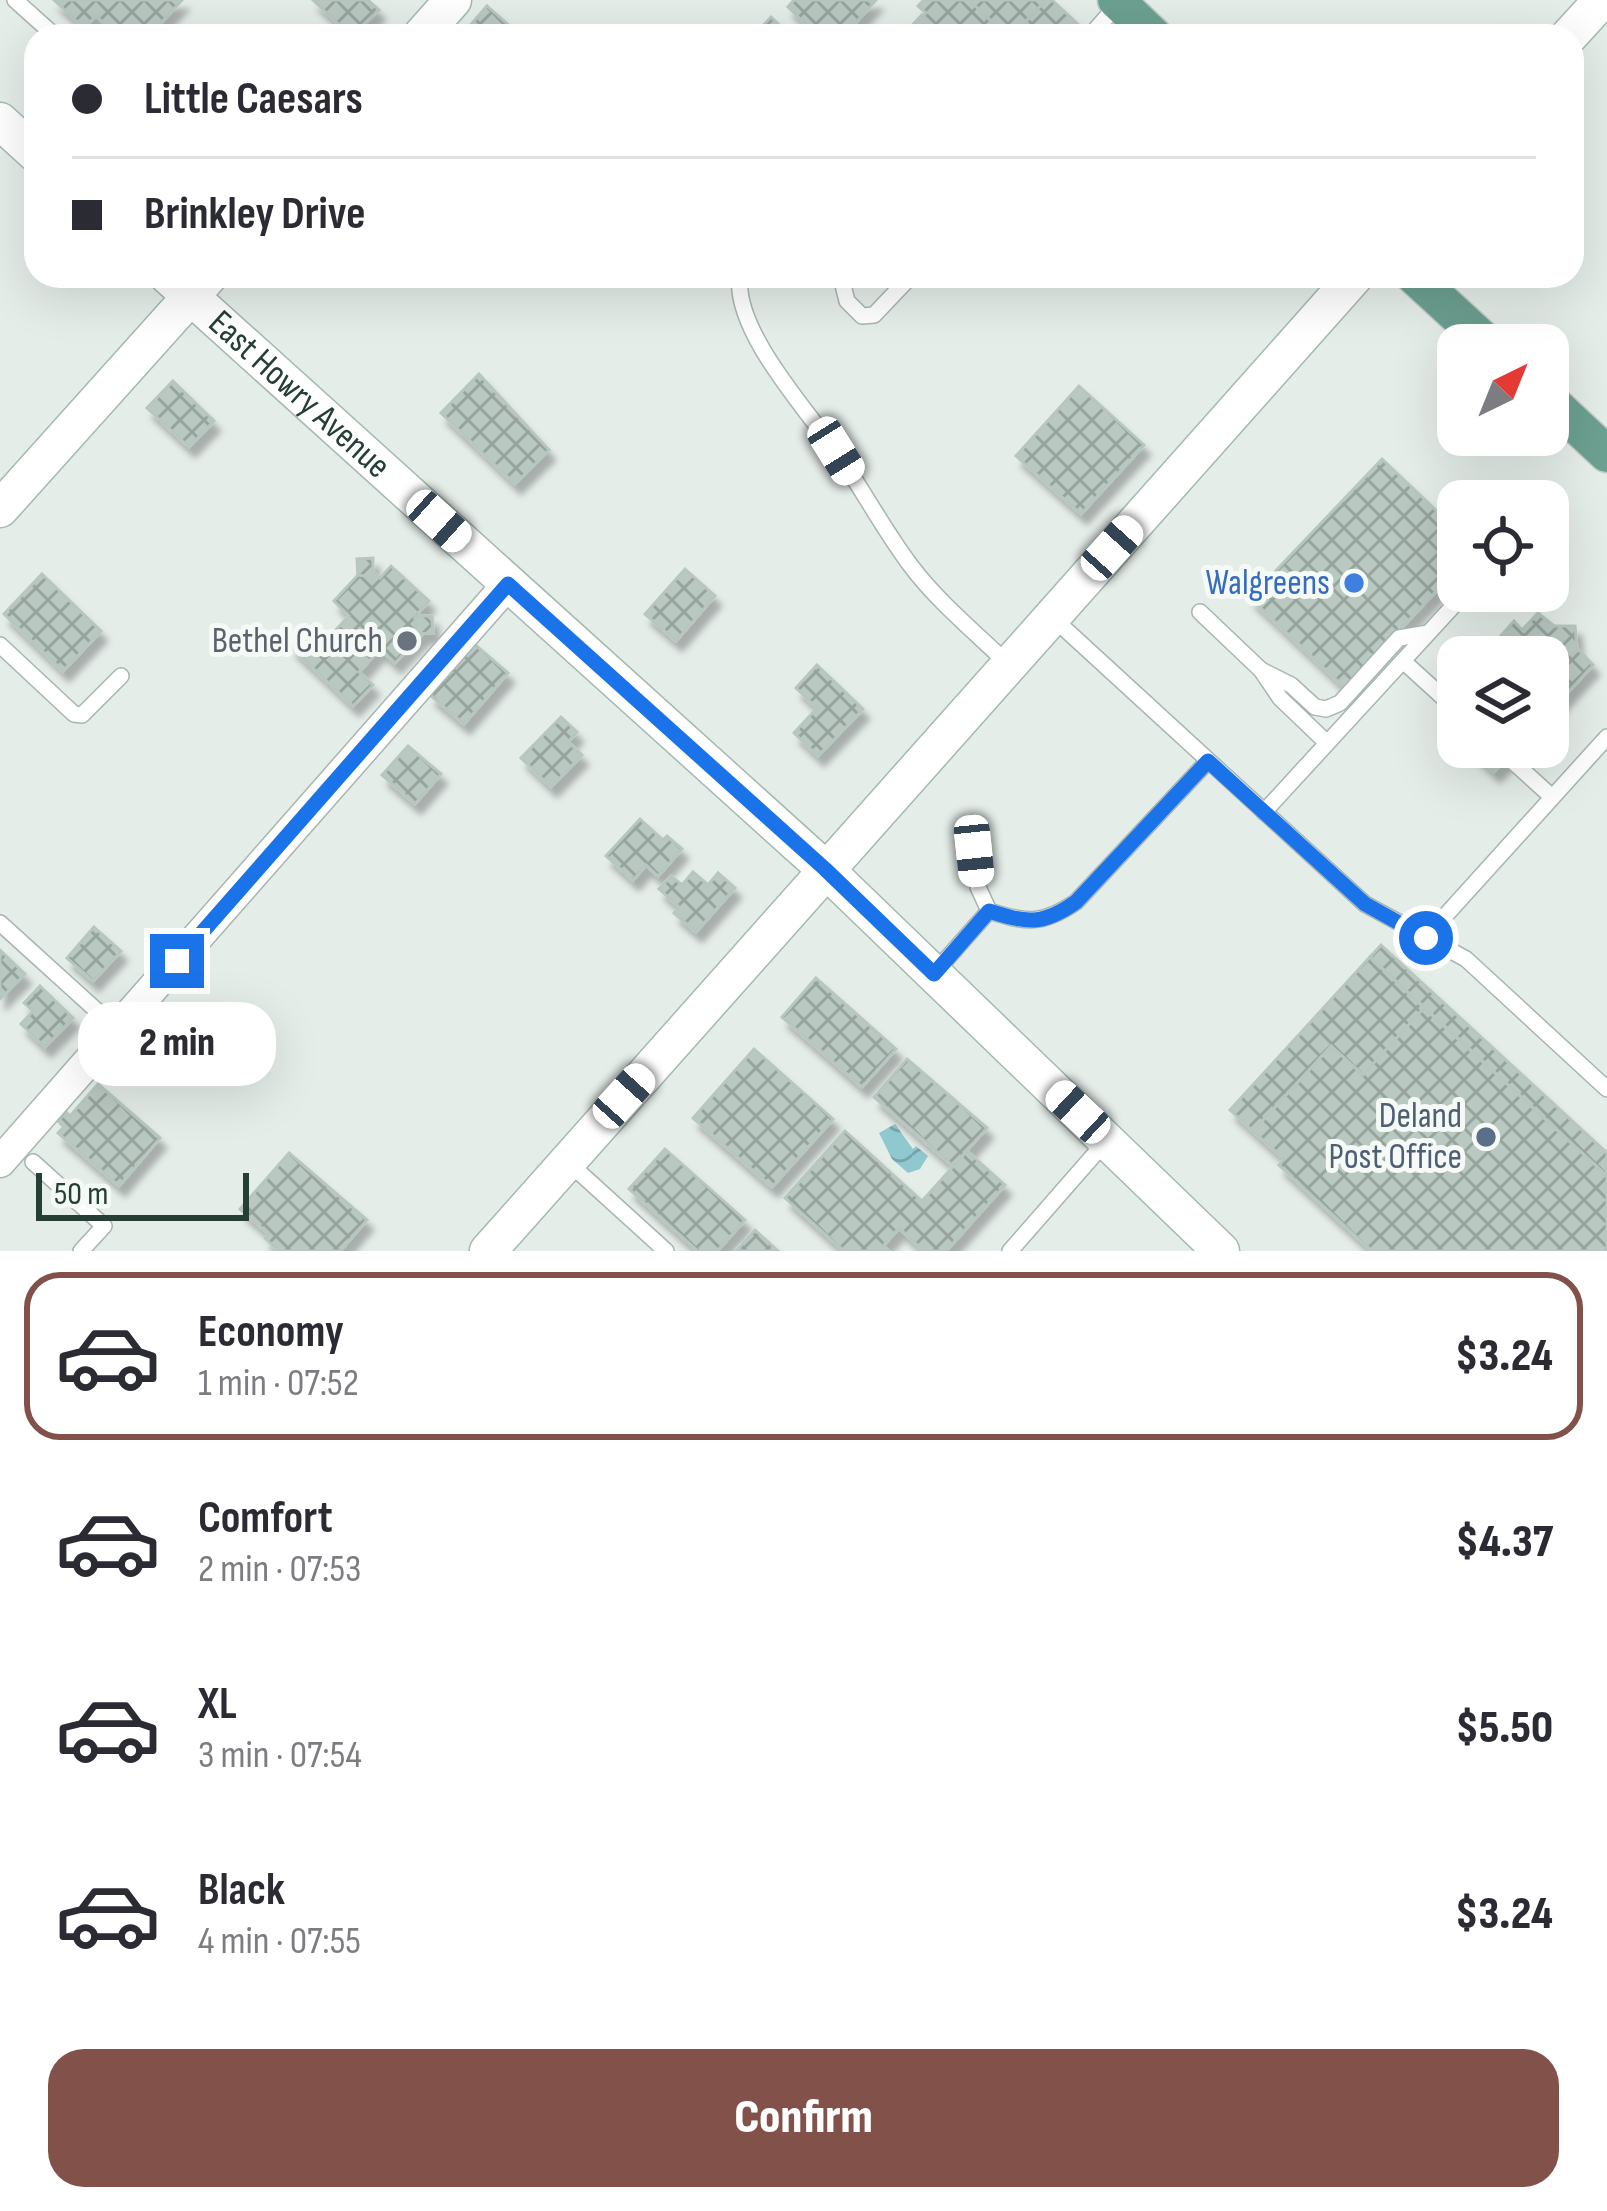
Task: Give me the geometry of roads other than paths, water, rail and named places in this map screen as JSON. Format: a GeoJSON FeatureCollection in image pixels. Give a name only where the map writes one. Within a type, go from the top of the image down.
{"type":"FeatureCollection","features":[{"type":"Feature","properties":{"kind":"main road"},"geometry":{"type":"LineString","coordinates":[[1117,2],[1141,24]]}},
{"type":"Feature","properties":{"kind":"main road"},"geometry":{"type":"LineString","coordinates":[[1427,288],[1466,324]]}},
{"type":"Feature","properties":{"kind":"main road"},"geometry":{"type":"LineString","coordinates":[[1569,419],[1607,454]]}},
{"type":"Feature","properties":{"kind":"street"},"geometry":{"type":"LineString","coordinates":[[1580,24],[1601,0]]}},
{"type":"Feature","properties":{"kind":"street"},"geometry":{"type":"LineString","coordinates":[[0,121],[24,141]]}},
{"type":"Feature","properties":{"kind":"street"},"geometry":{"type":"LineString","coordinates":[[0,509],[185,288]]}},
{"type":"Feature","properties":{"kind":"street","name":"East Howry Avenue"},"geometry":{"type":"LineString","coordinates":[[194,288],[508,584],[825,869],[1221,1251]]}},
{"type":"Feature","properties":{"kind":"street"},"geometry":{"type":"LineString","coordinates":[[488,1251],[1343,288]]}},
{"type":"Feature","properties":{"kind":"street"},"geometry":{"type":"LineString","coordinates":[[0,1162],[508,584]]}},
{"type":"Feature","properties":{"kind":"lane"},"geometry":{"type":"LineString","coordinates":[[15,0],[42,24]]}},
{"type":"Feature","properties":{"kind":"lane"},"geometry":{"type":"LineString","coordinates":[[739,288],[746,317],[797,401],[836,451],[913,569],[1008,664]]}},
{"type":"Feature","properties":{"kind":"lane"},"geometry":{"type":"LineString","coordinates":[[844,288],[847,302],[862,316],[874,315],[900,288]]}},
{"type":"Feature","properties":{"kind":"lane"},"geometry":{"type":"LineString","coordinates":[[1200,612],[1327,743]]}},
{"type":"Feature","properties":{"kind":"lane"},"geometry":{"type":"LineString","coordinates":[[1264,812],[1447,612]]}},
{"type":"Feature","properties":{"kind":"lane"},"geometry":{"type":"LineString","coordinates":[[1051,616],[1365,904],[1466,958],[1607,1088]]}},
{"type":"Feature","properties":{"kind":"lane"},"geometry":{"type":"LineString","coordinates":[[1261,670],[1291,685],[1315,707],[1326,709],[1340,703],[1400,638],[1428,633]]}},
{"type":"Feature","properties":{"kind":"lane"},"geometry":{"type":"LineString","coordinates":[[0,646],[74,714],[94,707],[122,676]]}},
{"type":"Feature","properties":{"kind":"lane"},"geometry":{"type":"LineString","coordinates":[[1403,661],[1437,692]]}},
{"type":"Feature","properties":{"kind":"lane"},"geometry":{"type":"LineString","coordinates":[[1426,938],[1607,737]]}},
{"type":"Feature","properties":{"kind":"lane"},"geometry":{"type":"LineString","coordinates":[[974,851],[978,887],[989,911],[1022,921],[1053,918],[1076,902],[1208,761]]}},
{"type":"Feature","properties":{"kind":"lane"},"geometry":{"type":"LineString","coordinates":[[1520,768],[1552,797]]}},
{"type":"Feature","properties":{"kind":"lane"},"geometry":{"type":"LineString","coordinates":[[934,974],[989,911]]}},
{"type":"Feature","properties":{"kind":"lane"},"geometry":{"type":"LineString","coordinates":[[0,922],[117,1029]]}},
{"type":"Feature","properties":{"kind":"lane"},"geometry":{"type":"LineString","coordinates":[[1010,1251],[1107,1140]]}},
{"type":"Feature","properties":{"kind":"lane"},"geometry":{"type":"LineString","coordinates":[[567,1161],[667,1251]]}},
{"type":"Feature","properties":{"kind":"lane"},"geometry":{"type":"LineString","coordinates":[[33,1162],[104,1226],[82,1251]]}},
{"type":"Feature","properties":{"kind":"water"},"geometry":{"type":"Polygon","coordinates":[[[895,1124],[913,1149],[916,1146],[928,1156],[920,1169],[908,1173],[892,1159],[879,1133],[895,1124]]]}},
{"type":"Feature","properties":{"kind":"place","name":"Walgreens"},"geometry":{"type":"Point","coordinates":[1354,583]}},
{"type":"Feature","properties":{"kind":"place","name":"Bethel Church"},"geometry":{"type":"Point","coordinates":[407,641]}},
{"type":"Feature","properties":{"kind":"place","name":"Deland Post Office"},"geometry":{"type":"Point","coordinates":[1486,1137]}}]}
